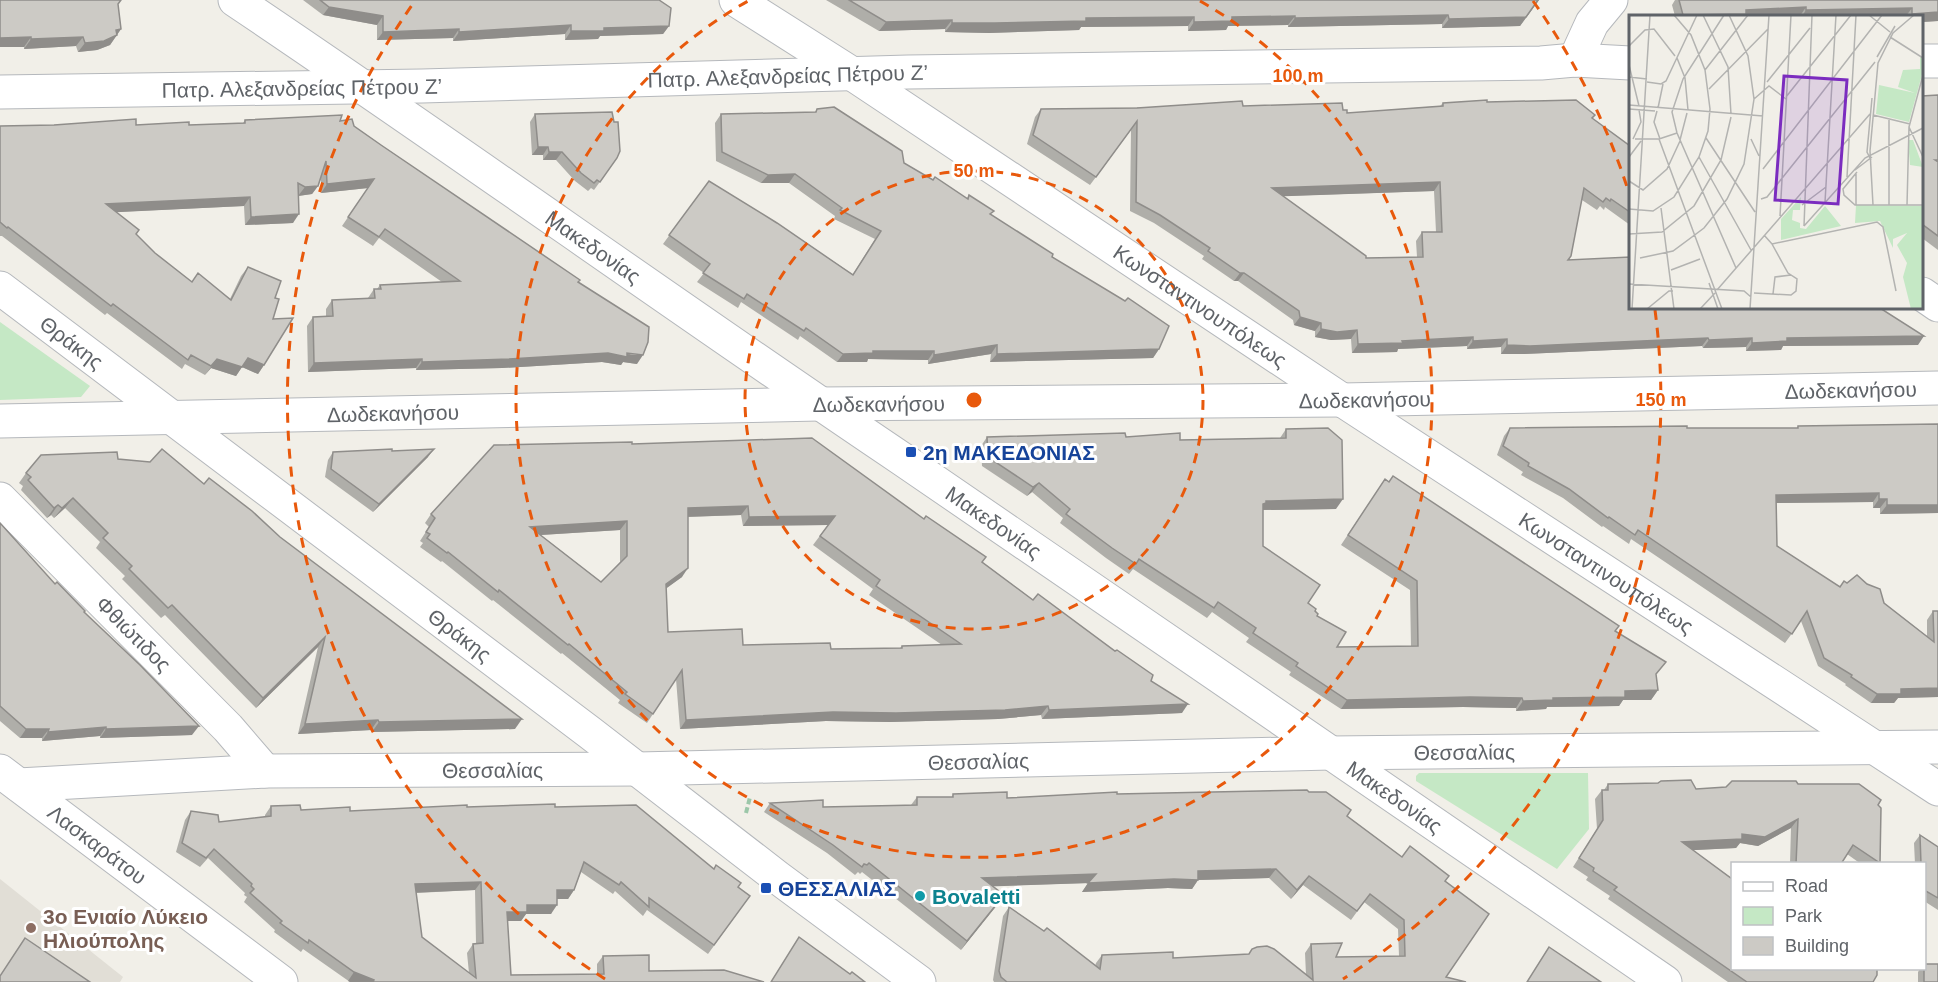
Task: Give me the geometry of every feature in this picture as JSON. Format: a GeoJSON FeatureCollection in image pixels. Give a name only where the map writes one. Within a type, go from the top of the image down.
{"type":"FeatureCollection","features":[{"type":"Feature","properties":{"kind":"street","name":"Μακεδονίας"},"geometry":{"type":"LineString","coordinates":[[235,0],[364,87],[819,404],[1665,982]]}},
{"type":"Feature","properties":{"kind":"street","name":"Κωνσταντινουπόλεως"},"geometry":{"type":"LineString","coordinates":[[736,0],[851,73],[1342,400],[1938,789]]}},
{"type":"Feature","properties":{"kind":"street"},"geometry":{"type":"LineString","coordinates":[[1611,0],[1592,23],[1604,62],[1629,85]]}},
{"type":"Feature","properties":{"kind":"street","name":"Πατρ. Αλεξανδρείας Πέτρου Ζ’"},"geometry":{"type":"LineString","coordinates":[[0,92],[364,87],[851,73],[1604,62]]}},
{"type":"Feature","properties":{"kind":"street","name":"Θράκης"},"geometry":{"type":"LineString","coordinates":[[0,288],[638,769],[777,877],[920,982]]}},
{"type":"Feature","properties":{"kind":"street"},"geometry":{"type":"LineString","coordinates":[[1923,295],[1938,305]]}},
{"type":"Feature","properties":{"kind":"street","name":"Δωδεκανήσου"},"geometry":{"type":"LineString","coordinates":[[0,421],[819,404],[1342,400],[1938,388]]}},
{"type":"Feature","properties":{"kind":"street","name":"Φθιώτιδος"},"geometry":{"type":"LineString","coordinates":[[0,499],[228,728],[265,771]]}},
{"type":"Feature","properties":{"kind":"street","name":"Θεσσαλίας"},"geometry":{"type":"LineString","coordinates":[[9,778],[265,771],[638,769],[1331,753],[1938,747]]}},
{"type":"Feature","properties":{"kind":"street","name":"Λασκαράτου"},"geometry":{"type":"LineString","coordinates":[[9,778],[280,982]]}},
{"type":"Feature","properties":{"kind":"path"},"geometry":{"type":"LineString","coordinates":[[746,813],[750,796]]}},
{"type":"Feature","properties":{"kind":"shaded area","name":"3ο Ενιαίο Λύκειο Ηλιούπολης"},"geometry":{"type":"Polygon","coordinates":[[[0,879],[123,977],[120,982],[0,982],[0,879]]]}},
{"type":"Feature","properties":{"kind":"green space"},"geometry":{"type":"Polygon","coordinates":[[[0,322],[90,386],[81,397],[0,400],[0,322]]]}},
{"type":"Feature","properties":{"kind":"green space"},"geometry":{"type":"Polygon","coordinates":[[[1419,773],[1588,773],[1589,829],[1557,869],[1416,781],[1419,773]]]}},
{"type":"Feature","properties":{"kind":"building"},"geometry":{"type":"Polygon","coordinates":[[[0,0],[121,0],[118,4],[121,29],[116,30],[117,35],[104,41],[85,43],[83,37],[0,38],[0,0]]]}},
{"type":"Feature","properties":{"kind":"building"},"geometry":{"type":"Polygon","coordinates":[[[320,0],[659,0],[671,8],[669,26],[604,28],[604,31],[571,31],[571,25],[459,32],[459,29],[383,32],[383,16],[329,7],[320,0]]]}},
{"type":"Feature","properties":{"kind":"building"},"geometry":{"type":"Polygon","coordinates":[[[849,0],[1538,0],[1526,17],[1449,19],[1448,15],[1295,18],[1295,16],[1232,17],[1232,21],[1194,22],[1194,17],[1086,18],[1086,21],[952,23],[952,20],[886,22],[849,0]]]}},
{"type":"Feature","properties":{"kind":"building"},"geometry":{"type":"Polygon","coordinates":[[[1679,0],[1938,0],[1938,12],[1912,14],[1912,8],[1806,10],[1806,7],[1746,10],[1746,14],[1683,15],[1679,0]]]}},
{"type":"Feature","properties":{"kind":"building"},"geometry":{"type":"Polygon","coordinates":[[[1938,95],[1938,160],[1935,160],[1938,162],[1938,236],[1923,225],[1923,96],[1938,95]]]}},
{"type":"Feature","properties":{"kind":"building"},"geometry":{"type":"Polygon","coordinates":[[[1487,100],[1487,102],[1576,100],[1595,115],[1592,118],[1629,145],[1629,211],[1611,199],[1610,201],[1606,198],[1603,202],[1584,188],[1571,256],[1568,260],[1629,257],[1629,309],[1882,309],[1924,336],[1787,338],[1787,341],[1752,343],[1752,338],[1709,340],[1708,338],[1530,346],[1507,345],[1507,339],[1473,341],[1473,337],[1358,344],[1357,330],[1337,332],[1321,329],[1321,323],[1300,317],[1299,311],[1208,251],[1210,248],[1136,202],[1137,121],[1096,177],[1033,135],[1041,109],[1137,108],[1242,101],[1243,106],[1342,103],[1343,110],[1347,110],[1347,113],[1443,106],[1443,103],[1487,100]],[[1440,182],[1272,188],[1366,258],[1423,257],[1422,232],[1442,232],[1440,182]]]}},
{"type":"Feature","properties":{"kind":"building"},"geometry":{"type":"Polygon","coordinates":[[[834,107],[902,151],[904,163],[933,180],[935,177],[968,199],[969,195],[994,211],[990,214],[1053,254],[1052,257],[1125,301],[1128,298],[1169,326],[1159,349],[997,354],[997,345],[934,355],[934,351],[873,351],[873,353],[843,354],[806,328],[804,331],[747,294],[744,299],[703,273],[710,264],[669,235],[709,181],[777,223],[853,275],[881,231],[840,210],[842,208],[795,174],[768,175],[722,152],[721,114],[816,112],[817,109],[834,107]]]}},
{"type":"Feature","properties":{"kind":"building"},"geometry":{"type":"Polygon","coordinates":[[[612,112],[614,122],[618,122],[620,151],[600,182],[597,180],[594,183],[581,173],[562,152],[549,152],[548,147],[538,147],[535,114],[612,112]]]}},
{"type":"Feature","properties":{"kind":"building"},"geometry":{"type":"Polygon","coordinates":[[[342,115],[340,121],[352,119],[354,126],[381,145],[580,280],[578,282],[649,327],[648,342],[643,355],[627,353],[627,357],[608,353],[422,362],[422,359],[314,363],[313,317],[333,316],[332,300],[375,298],[374,289],[381,289],[380,285],[460,281],[385,229],[379,237],[348,217],[374,179],[327,184],[326,161],[318,186],[305,187],[298,183],[299,214],[251,217],[250,197],[106,204],[139,230],[136,234],[155,253],[192,282],[198,273],[231,300],[248,267],[281,281],[275,298],[279,299],[273,319],[293,318],[264,365],[248,358],[242,367],[217,359],[211,366],[191,355],[188,360],[113,304],[111,306],[0,222],[0,126],[136,119],[136,125],[189,122],[189,125],[342,115]]]}},
{"type":"Feature","properties":{"kind":"building"},"geometry":{"type":"Polygon","coordinates":[[[1938,424],[1938,505],[1887,505],[1887,499],[1879,499],[1879,493],[1776,495],[1777,546],[1840,587],[1844,581],[1847,583],[1857,575],[1867,584],[1880,589],[1884,603],[1934,642],[1933,611],[1938,611],[1938,688],[1901,689],[1901,694],[1877,694],[1824,658],[1807,611],[1792,634],[1638,530],[1635,535],[1569,489],[1528,466],[1529,463],[1503,446],[1510,428],[1687,426],[1687,428],[1798,428],[1798,426],[1938,424]]]}},
{"type":"Feature","properties":{"kind":"building"},"geometry":{"type":"Polygon","coordinates":[[[1328,428],[1342,440],[1343,499],[1266,501],[1263,504],[1263,546],[1320,585],[1308,603],[1316,609],[1317,616],[1346,632],[1337,647],[1418,646],[1417,581],[1348,535],[1385,479],[1389,482],[1393,476],[1619,626],[1615,631],[1666,662],[1656,674],[1658,690],[1625,691],[1625,697],[1553,698],[1553,700],[1523,701],[1522,698],[1470,697],[1347,700],[1296,666],[1298,663],[1253,633],[1256,628],[1218,602],[1214,608],[1139,559],[1136,564],[1066,514],[1070,509],[1039,483],[1033,487],[988,457],[987,437],[1125,433],[1126,437],[1180,433],[1180,440],[1286,438],[1286,429],[1328,428]]]}},
{"type":"Feature","properties":{"kind":"building"},"geometry":{"type":"Polygon","coordinates":[[[812,438],[924,519],[926,516],[986,557],[982,562],[1033,600],[1038,594],[1115,651],[1117,650],[1153,675],[1151,681],[1188,704],[1049,710],[1048,706],[1005,710],[833,712],[686,720],[682,670],[653,714],[625,694],[627,692],[569,644],[427,538],[430,534],[426,532],[435,518],[431,514],[494,445],[632,442],[632,444],[812,438]],[[748,506],[688,508],[688,568],[666,584],[668,632],[742,629],[743,645],[830,643],[831,649],[961,644],[876,586],[880,580],[820,536],[835,516],[749,517],[748,506]],[[627,521],[530,527],[601,582],[627,556],[627,521]]]}},
{"type":"Feature","properties":{"kind":"building"},"geometry":{"type":"Polygon","coordinates":[[[162,449],[204,484],[209,478],[252,511],[280,537],[522,719],[379,722],[378,720],[305,724],[325,637],[263,698],[172,605],[168,608],[129,569],[132,566],[103,538],[108,533],[73,498],[62,508],[58,505],[54,508],[28,480],[31,477],[26,473],[41,455],[117,452],[118,459],[150,462],[162,449]]]}},
{"type":"Feature","properties":{"kind":"building"},"geometry":{"type":"Polygon","coordinates":[[[392,449],[392,451],[434,449],[379,504],[331,469],[333,452],[392,449]]]}},
{"type":"Feature","properties":{"kind":"building"},"geometry":{"type":"Polygon","coordinates":[[[0,523],[55,584],[57,582],[84,612],[199,726],[106,729],[106,727],[48,732],[49,729],[26,729],[0,706],[0,523]]]}},
{"type":"Feature","properties":{"kind":"building"},"geometry":{"type":"Polygon","coordinates":[[[1691,780],[1696,789],[1726,787],[1732,781],[1859,784],[1881,800],[1878,805],[1881,808],[1880,862],[1853,845],[1842,862],[1796,862],[1798,819],[1765,837],[1742,834],[1742,839],[1682,842],[1731,878],[1731,970],[1877,970],[1873,982],[1747,982],[1614,890],[1617,887],[1593,871],[1594,868],[1579,858],[1603,820],[1602,790],[1608,790],[1608,784],[1658,783],[1691,780]]]}},
{"type":"Feature","properties":{"kind":"building"},"geometry":{"type":"Polygon","coordinates":[[[1307,790],[1326,792],[1351,810],[1347,816],[1402,857],[1410,846],[1449,876],[1445,881],[1489,914],[1446,977],[1466,982],[1007,982],[1001,977],[999,971],[1009,907],[1044,931],[1047,928],[1100,969],[1102,955],[1173,952],[1173,958],[1249,954],[1252,949],[1267,946],[1313,980],[1311,944],[1342,943],[1336,957],[1405,956],[1404,920],[1370,894],[1357,911],[1309,876],[1297,890],[1276,869],[1198,871],[1198,880],[1088,883],[1096,874],[982,878],[1004,895],[967,941],[869,863],[862,867],[770,803],[823,800],[823,807],[917,805],[917,797],[953,797],[953,794],[1007,792],[1007,798],[1117,792],[1117,794],[1307,790]]]}},
{"type":"Feature","properties":{"kind":"building"},"geometry":{"type":"Polygon","coordinates":[[[555,804],[555,807],[636,805],[714,869],[716,865],[741,883],[738,887],[750,896],[714,945],[649,898],[649,907],[621,882],[619,885],[584,862],[574,890],[557,890],[557,905],[527,905],[527,912],[507,912],[511,975],[604,974],[603,956],[649,955],[649,971],[724,970],[764,982],[373,982],[374,980],[354,972],[309,940],[308,943],[280,923],[282,921],[250,893],[254,889],[252,884],[214,849],[206,858],[182,843],[191,811],[218,815],[219,822],[271,816],[271,806],[300,805],[301,810],[350,807],[350,811],[467,805],[467,807],[555,804]],[[481,882],[415,884],[422,937],[476,978],[473,944],[483,943],[481,882]]]}},
{"type":"Feature","properties":{"kind":"building"},"geometry":{"type":"Polygon","coordinates":[[[1920,835],[1938,847],[1938,898],[1926,891],[1926,862],[1921,862],[1920,835]]]}},
{"type":"Feature","properties":{"kind":"building"},"geometry":{"type":"Polygon","coordinates":[[[799,937],[850,974],[852,972],[865,982],[771,982],[799,937]]]}},
{"type":"Feature","properties":{"kind":"building"},"geometry":{"type":"Polygon","coordinates":[[[25,938],[90,982],[0,982],[0,976],[25,938]]]}},
{"type":"Feature","properties":{"kind":"building"},"geometry":{"type":"Polygon","coordinates":[[[1549,947],[1601,982],[1527,982],[1549,947]]]}},
{"type":"Feature","properties":{"kind":"building"},"geometry":{"type":"Polygon","coordinates":[[[1926,964],[1938,964],[1938,982],[1924,982],[1926,964]]]}},
{"type":"Feature","properties":{"kind":"place","name":"2η ΜΑΚΕΔΟΝΙΑΣ"},"geometry":{"type":"Point","coordinates":[911,452]}},
{"type":"Feature","properties":{"kind":"place","name":"ΘΕΣΣΑΛΙΑΣ"},"geometry":{"type":"Point","coordinates":[766,888]}},
{"type":"Feature","properties":{"kind":"place","name":"Bovaletti"},"geometry":{"type":"Point","coordinates":[920,896]}},
{"type":"Feature","properties":{"kind":"place","name":"3ο Ενιαίο Λύκειο Ηλιούπολης"},"geometry":{"type":"Point","coordinates":[31,928]}}]}
